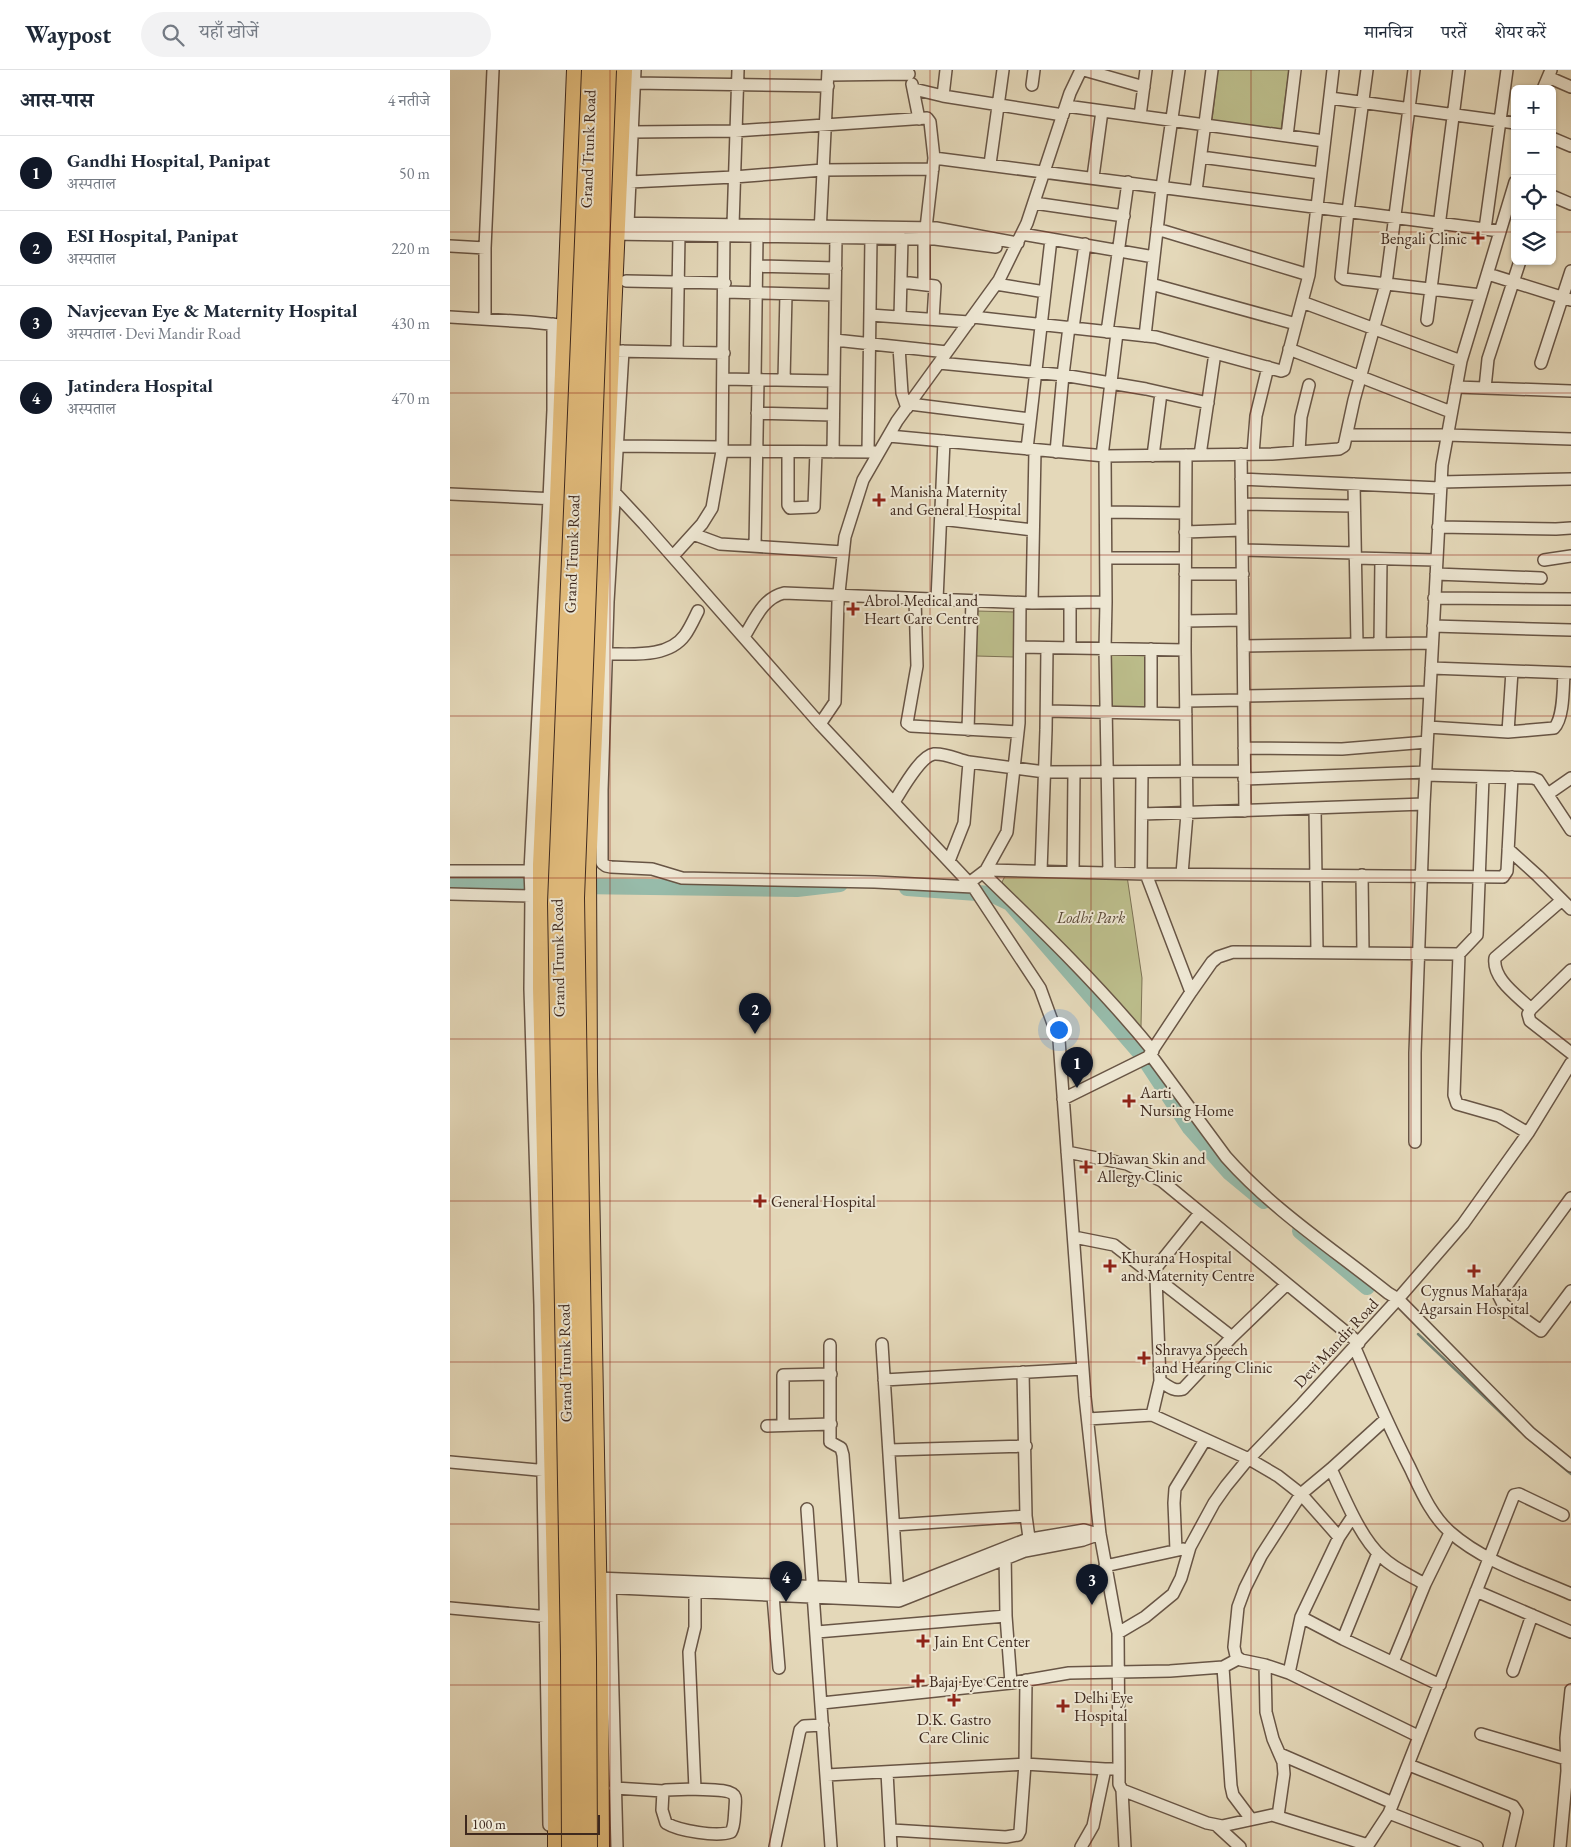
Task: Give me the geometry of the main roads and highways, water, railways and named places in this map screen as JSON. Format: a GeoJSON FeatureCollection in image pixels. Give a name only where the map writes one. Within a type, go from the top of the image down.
{"type":"FeatureCollection","features":[{"type":"Feature","properties":{"kind":"highway"},"geometry":{"type":"LineString","coordinates":[[557,1847],[548,1471],[545,1104],[536,989],[534,872],[554,499],[560,475],[559,325],[569,228],[576,70]]}},
{"type":"Feature","properties":{"kind":"highway","name":"Grand Trunk Road"},"geometry":{"type":"LineString","coordinates":[[571,1847],[557,903],[591,70]]}},
{"type":"Feature","properties":{"kind":"highway","name":"Grand Trunk Road"},"geometry":{"type":"LineString","coordinates":[[588,1847],[587,1658],[574,898],[607,70]]}},
{"type":"Feature","properties":{"kind":"highway"},"geometry":{"type":"LineString","coordinates":[[600,1847],[603,1583],[588,1104],[587,869],[601,654],[617,351],[620,227],[628,76]]}},
{"type":"Feature","properties":{"kind":"highway"},"geometry":{"type":"LineString","coordinates":[[545,1104],[588,1104]]}},
{"type":"Feature","properties":{"kind":"highway"},"geometry":{"type":"LineString","coordinates":[[557,1815],[600,1814]]}},
{"type":"Feature","properties":{"kind":"waterway"},"geometry":{"type":"LineString","coordinates":[[450,883],[545,885]]}},
{"type":"Feature","properties":{"kind":"waterway"},"geometry":{"type":"LineString","coordinates":[[575,886],[797,889],[840,884]]}},
{"type":"Feature","properties":{"kind":"waterway"},"geometry":{"type":"LineString","coordinates":[[907,888],[991,894],[1010,903],[1142,1055],[1190,1128],[1229,1172],[1264,1201]]}},
{"type":"Feature","properties":{"kind":"waterway"},"geometry":{"type":"LineString","coordinates":[[1300,1231],[1367,1287]]}},
{"type":"Feature","properties":{"kind":"waterway"},"geometry":{"type":"LineString","coordinates":[[1418,1334],[1520,1431]]}},
{"type":"Feature","properties":{"kind":"waterway"},"geometry":{"type":"LineString","coordinates":[[1528,1438],[1571,1474]]}},
{"type":"Feature","properties":{"kind":"place","name":"Bengali Clinic"},"geometry":{"type":"Point","coordinates":[1478,238]}},
{"type":"Feature","properties":{"kind":"place","name":"Manisha Maternity and General Hospital"},"geometry":{"type":"Point","coordinates":[879,500]}},
{"type":"Feature","properties":{"kind":"place","name":"Abrol Medical and Heart Care Centre"},"geometry":{"type":"Point","coordinates":[853,609]}},
{"type":"Feature","properties":{"kind":"place","name":"ESI Hospital, Panipat"},"geometry":{"type":"Point","coordinates":[755,1034]}},
{"type":"Feature","properties":{"kind":"place","name":"Gandhi Hospital, Panipat"},"geometry":{"type":"Point","coordinates":[1077,1088]}},
{"type":"Feature","properties":{"kind":"place","name":"Aarti Nursing Home"},"geometry":{"type":"Point","coordinates":[1129,1101]}},
{"type":"Feature","properties":{"kind":"place","name":"Dhawan Skin and Allergy Clinic"},"geometry":{"type":"Point","coordinates":[1086,1167]}},
{"type":"Feature","properties":{"kind":"place","name":"General Hospital"},"geometry":{"type":"Point","coordinates":[760,1201]}},
{"type":"Feature","properties":{"kind":"place","name":"Khurana Hospital and Maternity Centre"},"geometry":{"type":"Point","coordinates":[1110,1266]}},
{"type":"Feature","properties":{"kind":"place","name":"Cygnus Maharaja Agarsain Hospital"},"geometry":{"type":"Point","coordinates":[1474,1271]}},
{"type":"Feature","properties":{"kind":"place","name":"Shravya Speech and Hearing Clinic"},"geometry":{"type":"Point","coordinates":[1144,1358]}},
{"type":"Feature","properties":{"kind":"place","name":"Jatindera Hospital"},"geometry":{"type":"Point","coordinates":[786,1602]}},
{"type":"Feature","properties":{"kind":"place","name":"Navjeevan Eye & Maternity Hospital"},"geometry":{"type":"Point","coordinates":[1092,1605]}},
{"type":"Feature","properties":{"kind":"place","name":"Jain Ent Center"},"geometry":{"type":"Point","coordinates":[923,1641]}},
{"type":"Feature","properties":{"kind":"place","name":"Bajaj Eye Centre"},"geometry":{"type":"Point","coordinates":[918,1681]}},
{"type":"Feature","properties":{"kind":"place","name":"D.K. Gastro Care Clinic"},"geometry":{"type":"Point","coordinates":[954,1700]}},
{"type":"Feature","properties":{"kind":"place","name":"Delhi Eye Hospital"},"geometry":{"type":"Point","coordinates":[1063,1706]}},
{"type":"Feature","properties":{"kind":"park label","name":"Lodhi Park"},"geometry":{"type":"Point","coordinates":[1091,917]}}]}
